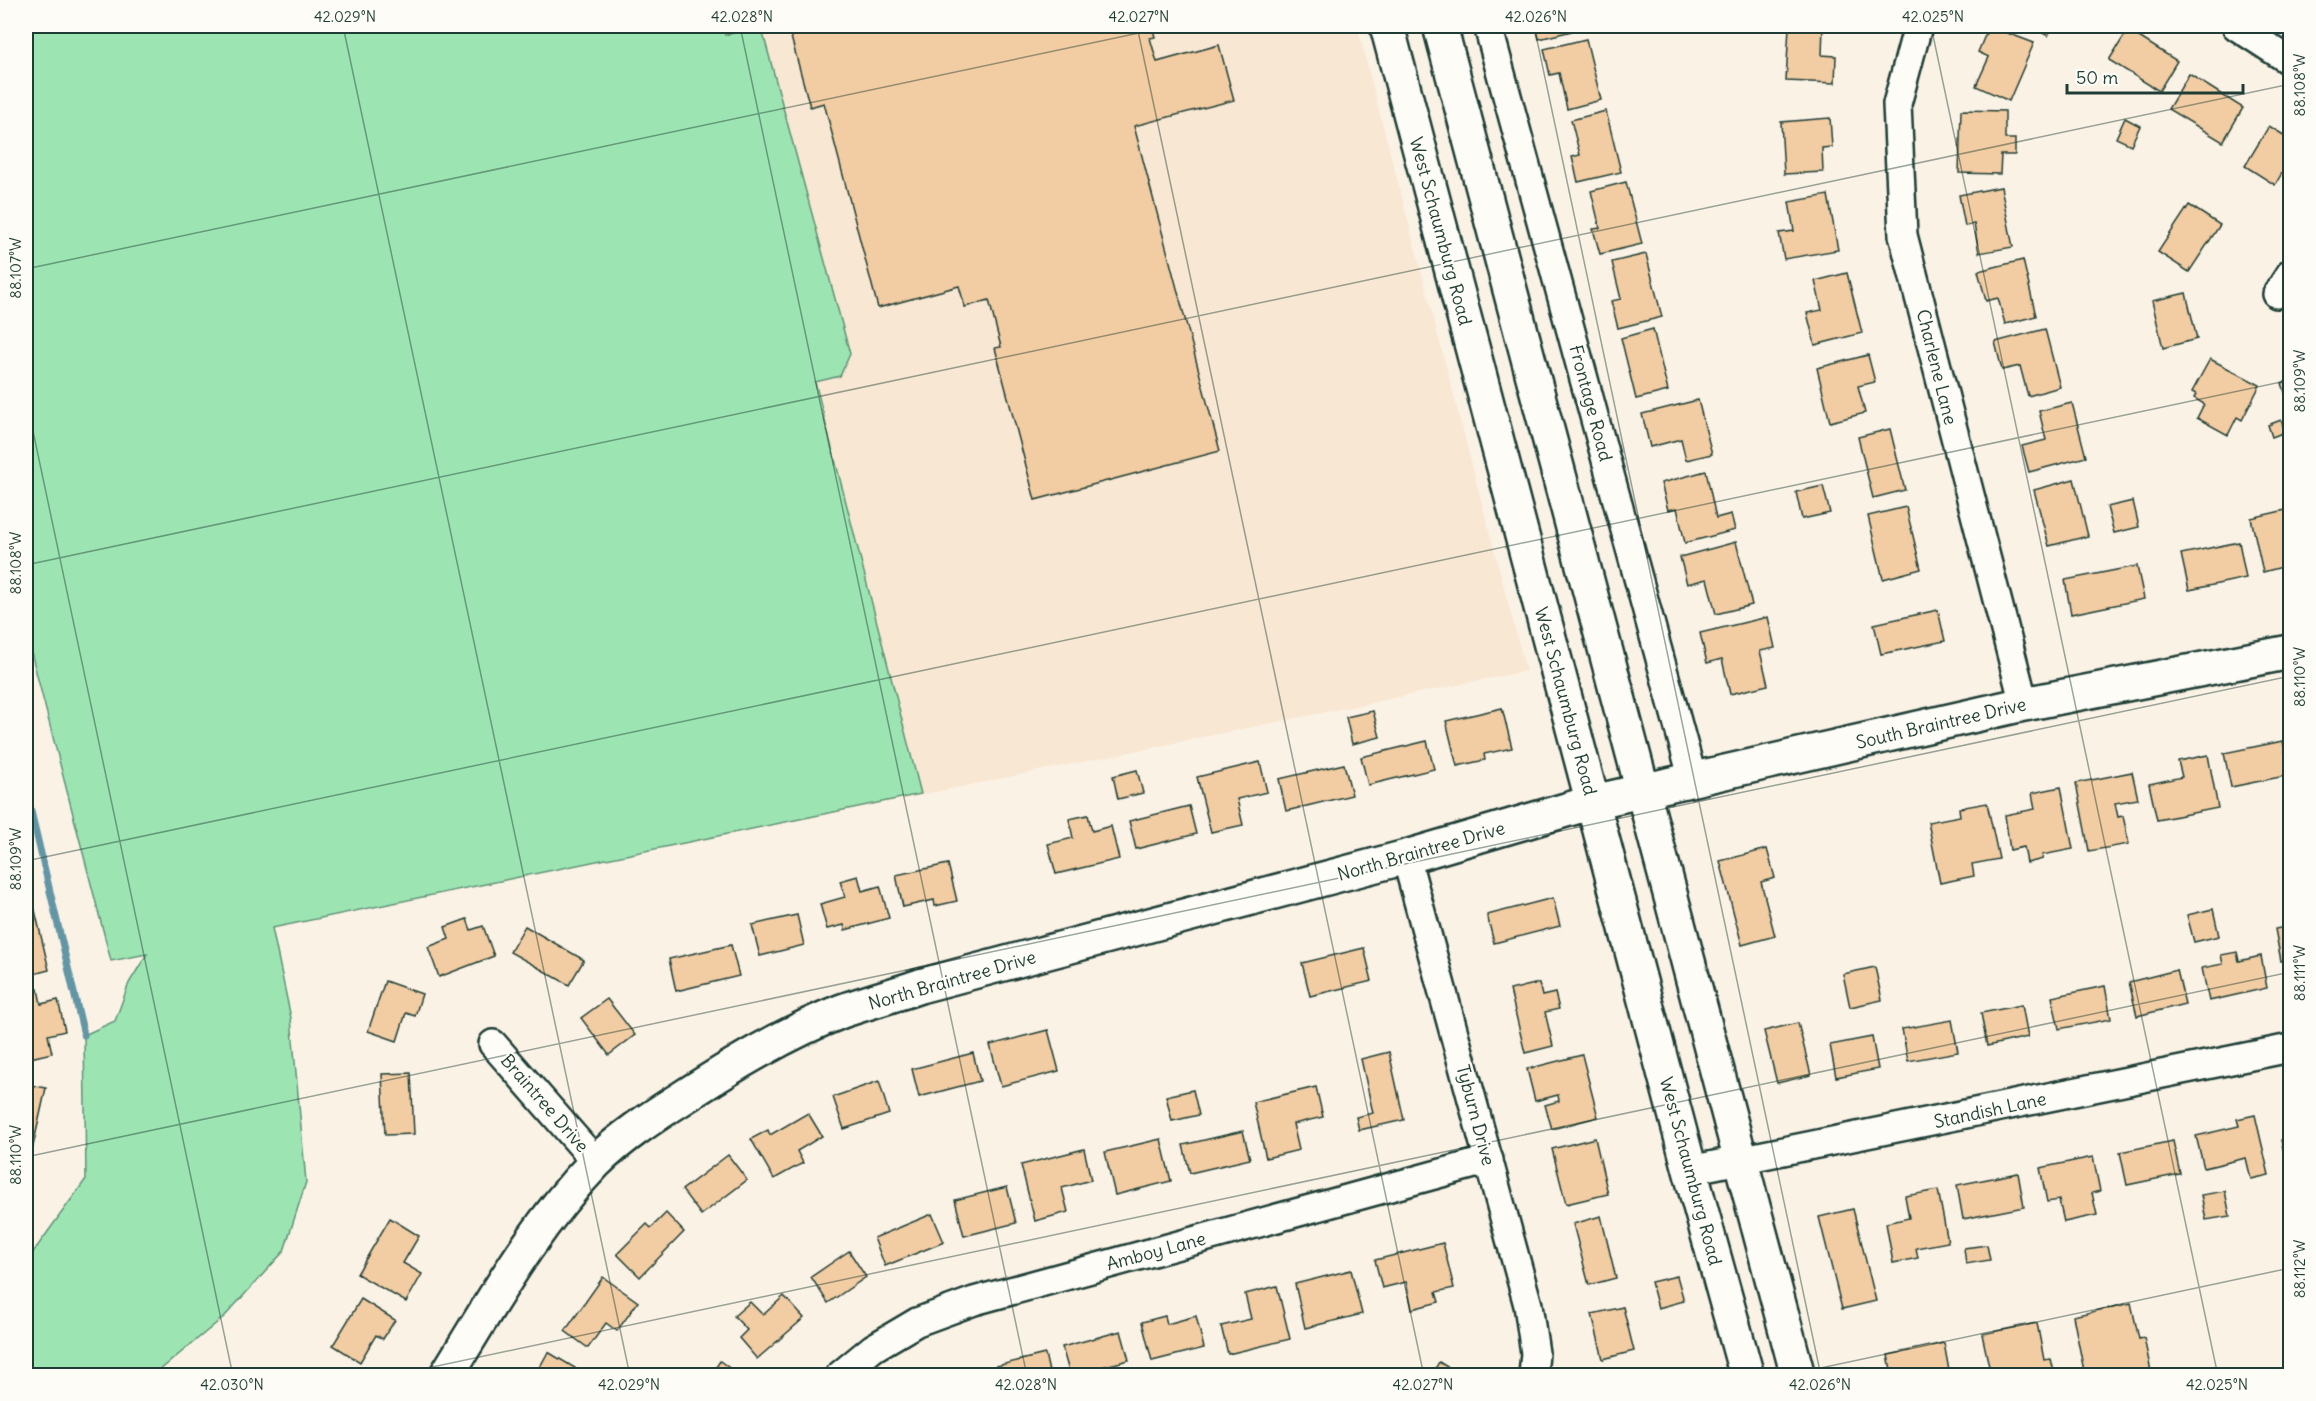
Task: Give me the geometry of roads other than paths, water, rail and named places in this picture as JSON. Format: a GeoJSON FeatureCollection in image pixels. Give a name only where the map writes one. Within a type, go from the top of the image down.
{"type":"FeatureCollection","features":[{"type":"Feature","properties":{"kind":"main road","name":"West Schaumburg Road"},"geometry":{"type":"LineString","coordinates":[[1388,26],[1690,1170],[1747,1376]]}},
{"type":"Feature","properties":{"kind":"main road"},"geometry":{"type":"LineString","coordinates":[[1440,26],[1798,1376]]}},
{"type":"Feature","properties":{"kind":"main road","name":"South Braintree Drive"},"geometry":{"type":"LineString","coordinates":[[1593,802],[2024,704],[2290,652]]}},
{"type":"Feature","properties":{"kind":"main road","name":"North Braintree Drive"},"geometry":{"type":"LineString","coordinates":[[446,1376],[522,1252],[552,1211],[596,1162],[651,1118],[709,1080],[777,1041],[842,1011],[920,986],[1406,856],[1593,802]]}},
{"type":"Feature","properties":{"kind":"street","name":"Frontage Road"},"geometry":{"type":"LineString","coordinates":[[1488,26],[1693,780]]}},
{"type":"Feature","properties":{"kind":"street","name":"Charlene Lane"},"geometry":{"type":"LineString","coordinates":[[1918,26],[1897,104],[1903,235],[2024,704]]}},
{"type":"Feature","properties":{"kind":"street"},"geometry":{"type":"LineString","coordinates":[[2236,26],[2290,62]]}},
{"type":"Feature","properties":{"kind":"street","name":"Tyburn Drive"},"geometry":{"type":"LineString","coordinates":[[1406,856],[1528,1305],[1535,1353],[1533,1376]]}},
{"type":"Feature","properties":{"kind":"street","name":"Braintree Drive"},"geometry":{"type":"LineString","coordinates":[[493,1044],[596,1162]]}},
{"type":"Feature","properties":{"kind":"street","name":"Standish Lane"},"geometry":{"type":"LineString","coordinates":[[1690,1170],[2290,1048]]}},
{"type":"Feature","properties":{"kind":"street","name":"Amboy Lane"},"geometry":{"type":"LineString","coordinates":[[839,1376],[873,1347],[917,1322],[974,1301],[1489,1160]]}},
{"type":"Feature","properties":{"kind":"waterway"},"geometry":{"type":"LineString","coordinates":[[26,790],[84,1035]]}}]}
